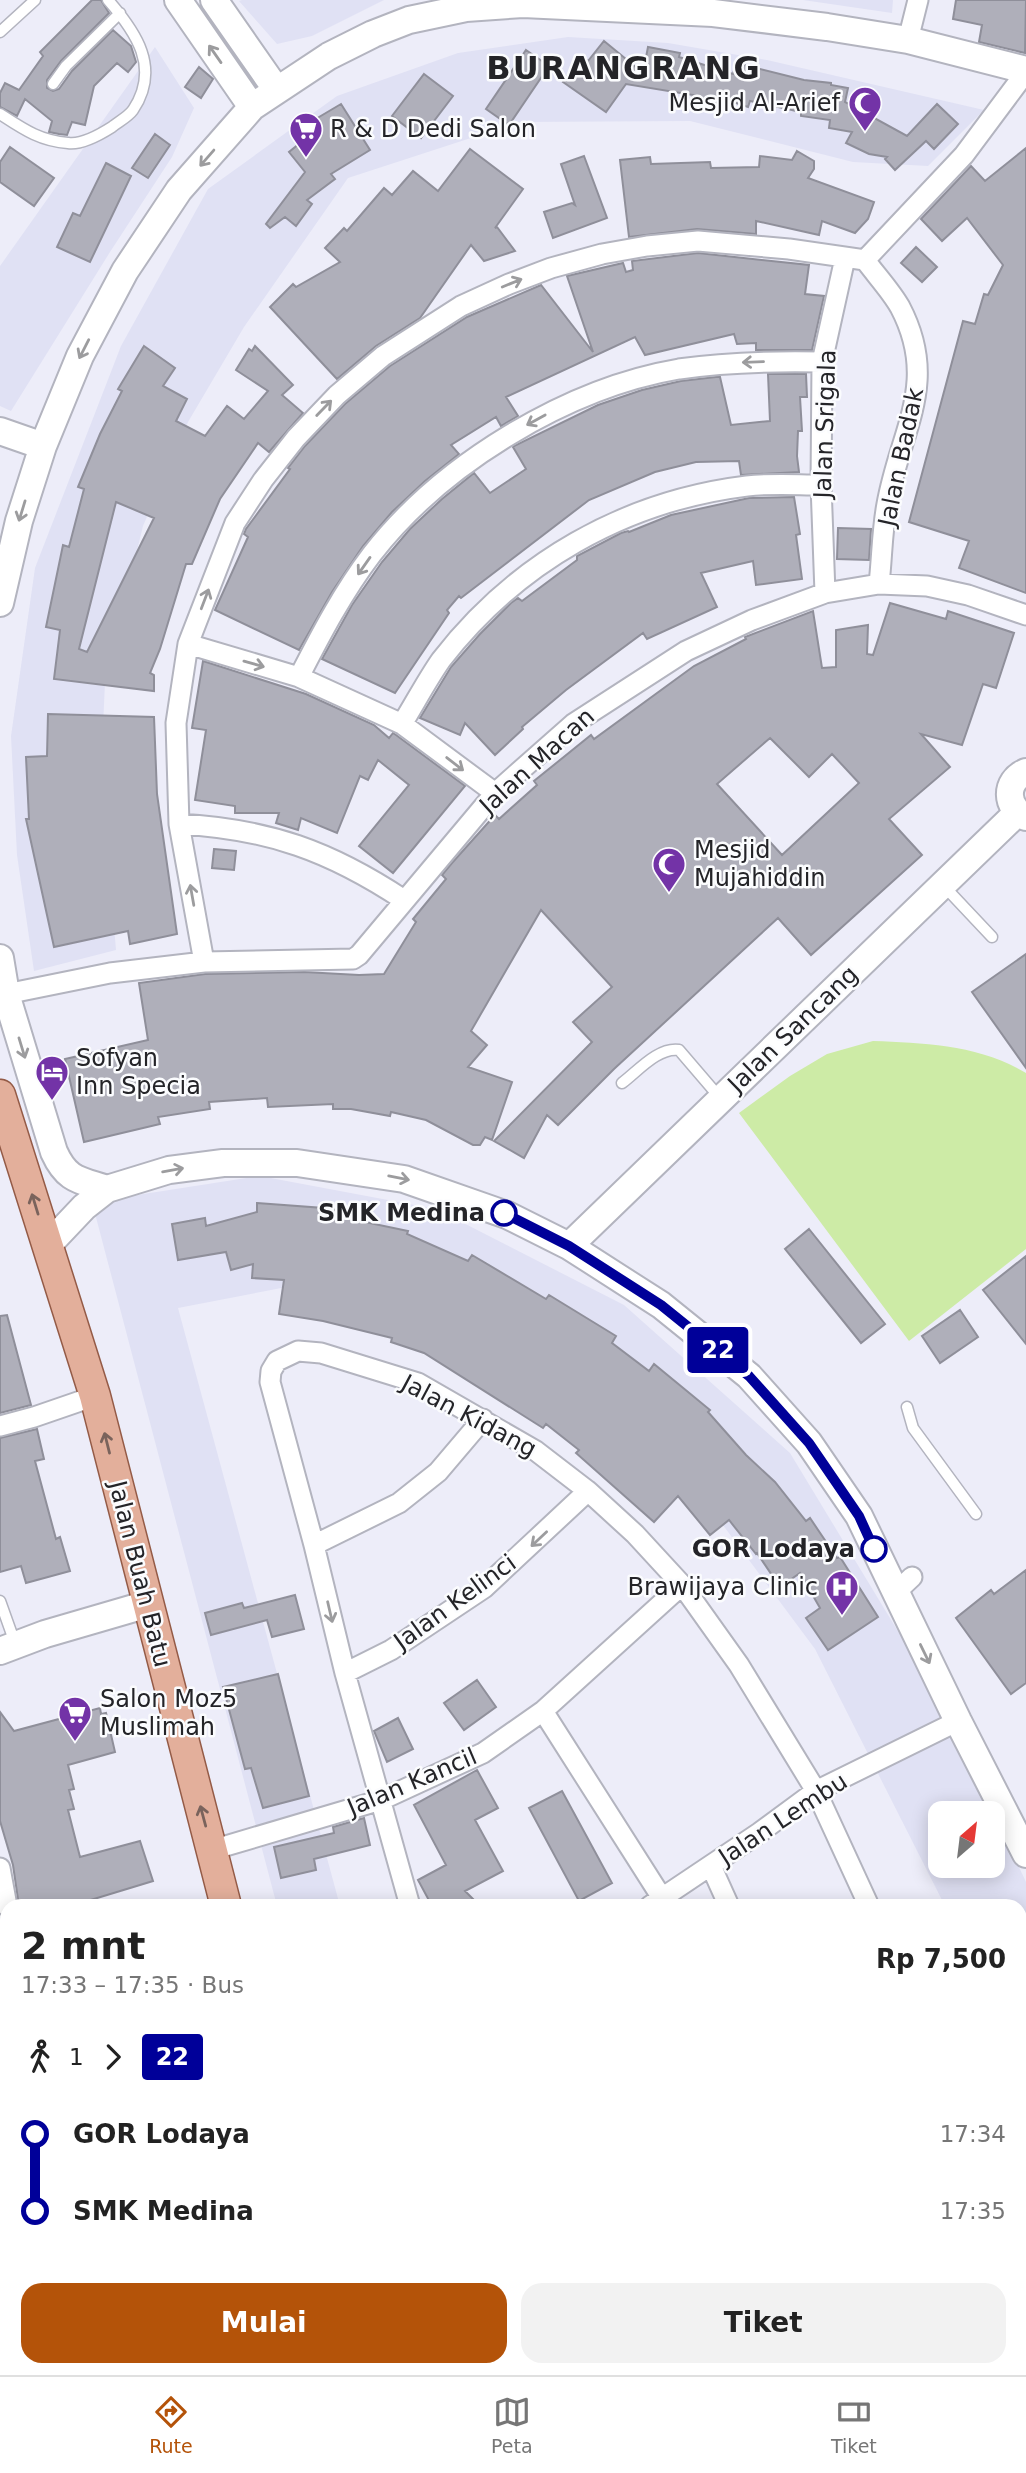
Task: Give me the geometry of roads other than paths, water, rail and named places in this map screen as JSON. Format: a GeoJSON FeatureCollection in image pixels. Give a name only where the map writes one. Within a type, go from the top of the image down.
{"type":"FeatureCollection","features":[{"type":"Feature","properties":{"kind":"main road","name":"Jalan Buah Batu"},"geometry":{"type":"LineString","coordinates":[[0,1095],[48,1245],[81,1401],[148,1604],[224,1899]]}},
{"type":"Feature","properties":{"kind":"street"},"geometry":{"type":"LineString","coordinates":[[178,0],[252,107]]}},
{"type":"Feature","properties":{"kind":"street"},"geometry":{"type":"LineString","coordinates":[[214,0],[276,89]]}},
{"type":"Feature","properties":{"kind":"street"},"geometry":{"type":"LineString","coordinates":[[908,40],[918,0]]}},
{"type":"Feature","properties":{"kind":"street"},"geometry":{"type":"LineString","coordinates":[[0,603],[19,521],[43,446],[80,356],[125,271],[179,190],[252,107],[329,56],[409,20],[466,8],[525,2],[713,13],[827,27],[908,40],[1026,71],[964,155],[879,243],[855,259],[789,249],[698,241],[602,254],[551,268],[461,306],[383,356],[337,395],[296,438],[263,480],[235,523],[188,644],[176,723],[179,824],[204,962]]}},
{"type":"Feature","properties":{"kind":"street","name":"Jalan Srigala"},"geometry":{"type":"LineString","coordinates":[[825,593],[821,485],[822,362],[855,259]]}},
{"type":"Feature","properties":{"kind":"street","name":"Jalan Badak"},"geometry":{"type":"LineString","coordinates":[[855,259],[899,305],[910,330],[919,371],[914,407],[887,504],[879,584]]}},
{"type":"Feature","properties":{"kind":"street"},"geometry":{"type":"LineString","coordinates":[[299,677],[332,612],[373,553],[422,500],[489,448],[540,417],[607,389],[677,370],[749,361],[822,362]]}},
{"type":"Feature","properties":{"kind":"street"},"geometry":{"type":"LineString","coordinates":[[0,431],[43,446]]}},
{"type":"Feature","properties":{"kind":"street"},"geometry":{"type":"LineString","coordinates":[[402,724],[440,661],[488,607],[544,560],[608,524],[676,499],[748,485],[821,485]]}},
{"type":"Feature","properties":{"kind":"street","name":"Jalan Macan"},"geometry":{"type":"LineString","coordinates":[[3,994],[110,973],[204,962],[353,959],[495,793],[573,724],[630,685],[697,646],[752,620],[825,593],[879,584],[941,589],[968,595],[1026,615]]}},
{"type":"Feature","properties":{"kind":"street"},"geometry":{"type":"LineString","coordinates":[[188,644],[299,677],[402,724],[495,793]]}},
{"type":"Feature","properties":{"kind":"street"},"geometry":{"type":"LineString","coordinates":[[1022,815],[1010,802],[1010,786],[1026,772]]}},
{"type":"Feature","properties":{"kind":"street","name":"Jalan Sancang"},"geometry":{"type":"LineString","coordinates":[[569,1246],[943,885],[1022,815]]}},
{"type":"Feature","properties":{"kind":"street"},"geometry":{"type":"LineString","coordinates":[[179,824],[219,826],[298,844],[371,878],[404,900]]}},
{"type":"Feature","properties":{"kind":"street"},"geometry":{"type":"LineString","coordinates":[[0,958],[3,994],[61,1168],[75,1179],[107,1189]]}},
{"type":"Feature","properties":{"kind":"street"},"geometry":{"type":"LineString","coordinates":[[48,1245],[84,1207],[107,1189],[169,1170],[223,1163],[297,1163],[404,1179],[507,1214],[569,1246],[661,1305],[749,1376],[809,1443],[903,1585],[958,1721],[1026,1854]]}},
{"type":"Feature","properties":{"kind":"street","name":"Jalan Kidang"},"geometry":{"type":"LineString","coordinates":[[408,1899],[345,1673],[270,1382],[271,1371],[277,1361],[298,1351],[321,1353],[418,1384],[483,1419],[536,1451],[635,1534],[682,1585],[739,1665],[816,1791],[866,1899]]}},
{"type":"Feature","properties":{"kind":"street"},"geometry":{"type":"LineString","coordinates":[[0,1426],[81,1401]]}},
{"type":"Feature","properties":{"kind":"street"},"geometry":{"type":"LineString","coordinates":[[314,1545],[399,1503],[438,1472],[483,1419]]}},
{"type":"Feature","properties":{"kind":"street","name":"Jalan Kelinci"},"geometry":{"type":"LineString","coordinates":[[345,1673],[391,1650],[484,1588],[588,1492]]}},
{"type":"Feature","properties":{"kind":"street","name":"Jalan Kancil"},"geometry":{"type":"LineString","coordinates":[[212,1850],[381,1800],[483,1753],[543,1711],[682,1585]]}},
{"type":"Feature","properties":{"kind":"street"},"geometry":{"type":"LineString","coordinates":[[8,1648],[45,1634],[148,1604]]}},
{"type":"Feature","properties":{"kind":"street"},"geometry":{"type":"LineString","coordinates":[[543,1711],[654,1899]]}},
{"type":"Feature","properties":{"kind":"street","name":"Jalan Lembu"},"geometry":{"type":"LineString","coordinates":[[661,1899],[712,1866],[816,1791],[958,1721]]}},
{"type":"Feature","properties":{"kind":"street"},"geometry":{"type":"LineString","coordinates":[[712,1866],[726,1899]]}},
{"type":"Feature","properties":{"kind":"street"},"geometry":{"type":"LineString","coordinates":[[0,1868],[6,1899]]}},
{"type":"Feature","properties":{"kind":"lane"},"geometry":{"type":"LineString","coordinates":[[0,32],[35,0]]}},
{"type":"Feature","properties":{"kind":"lane"},"geometry":{"type":"LineString","coordinates":[[0,114],[37,137],[71,144],[103,133],[132,111],[145,76],[144,57],[137,39],[108,0]]}},
{"type":"Feature","properties":{"kind":"lane"},"geometry":{"type":"LineString","coordinates":[[53,85],[66,66],[120,13]]}},
{"type":"Feature","properties":{"kind":"lane"},"geometry":{"type":"LineString","coordinates":[[943,885],[992,937]]}},
{"type":"Feature","properties":{"kind":"lane"},"geometry":{"type":"LineString","coordinates":[[622,1083],[662,1052],[671,1049],[679,1051],[721,1099]]}},
{"type":"Feature","properties":{"kind":"lane"},"geometry":{"type":"LineString","coordinates":[[907,1407],[912,1428],[976,1514]]}},
{"type":"Feature","properties":{"kind":"lane"},"geometry":{"type":"LineString","coordinates":[[0,1601],[8,1648]]}},
{"type":"Feature","properties":{"kind":"place","name":"Mesjid Al-Arief"},"geometry":{"type":"Point","coordinates":[865,133]}},
{"type":"Feature","properties":{"kind":"place","name":"R & D Dedi Salon"},"geometry":{"type":"Point","coordinates":[306,159]}},
{"type":"Feature","properties":{"kind":"place","name":"Mesjid Mujahiddin"},"geometry":{"type":"Point","coordinates":[669,894]}},
{"type":"Feature","properties":{"kind":"place","name":"Sofyan Inn Specia"},"geometry":{"type":"Point","coordinates":[52,1102]}},
{"type":"Feature","properties":{"kind":"place","name":"SMK Medina"},"geometry":{"type":"Point","coordinates":[504,1213]}},
{"type":"Feature","properties":{"kind":"place","name":"GOR Lodaya"},"geometry":{"type":"Point","coordinates":[874,1549]}},
{"type":"Feature","properties":{"kind":"place","name":"Brawijaya Clinic"},"geometry":{"type":"Point","coordinates":[842,1617]}},
{"type":"Feature","properties":{"kind":"place","name":"Salon Moz5 Muslimah"},"geometry":{"type":"Point","coordinates":[75,1743]}},
{"type":"Feature","properties":{"kind":"district","name":"BURANGRANG"},"geometry":{"type":"Point","coordinates":[624,68]}}]}
